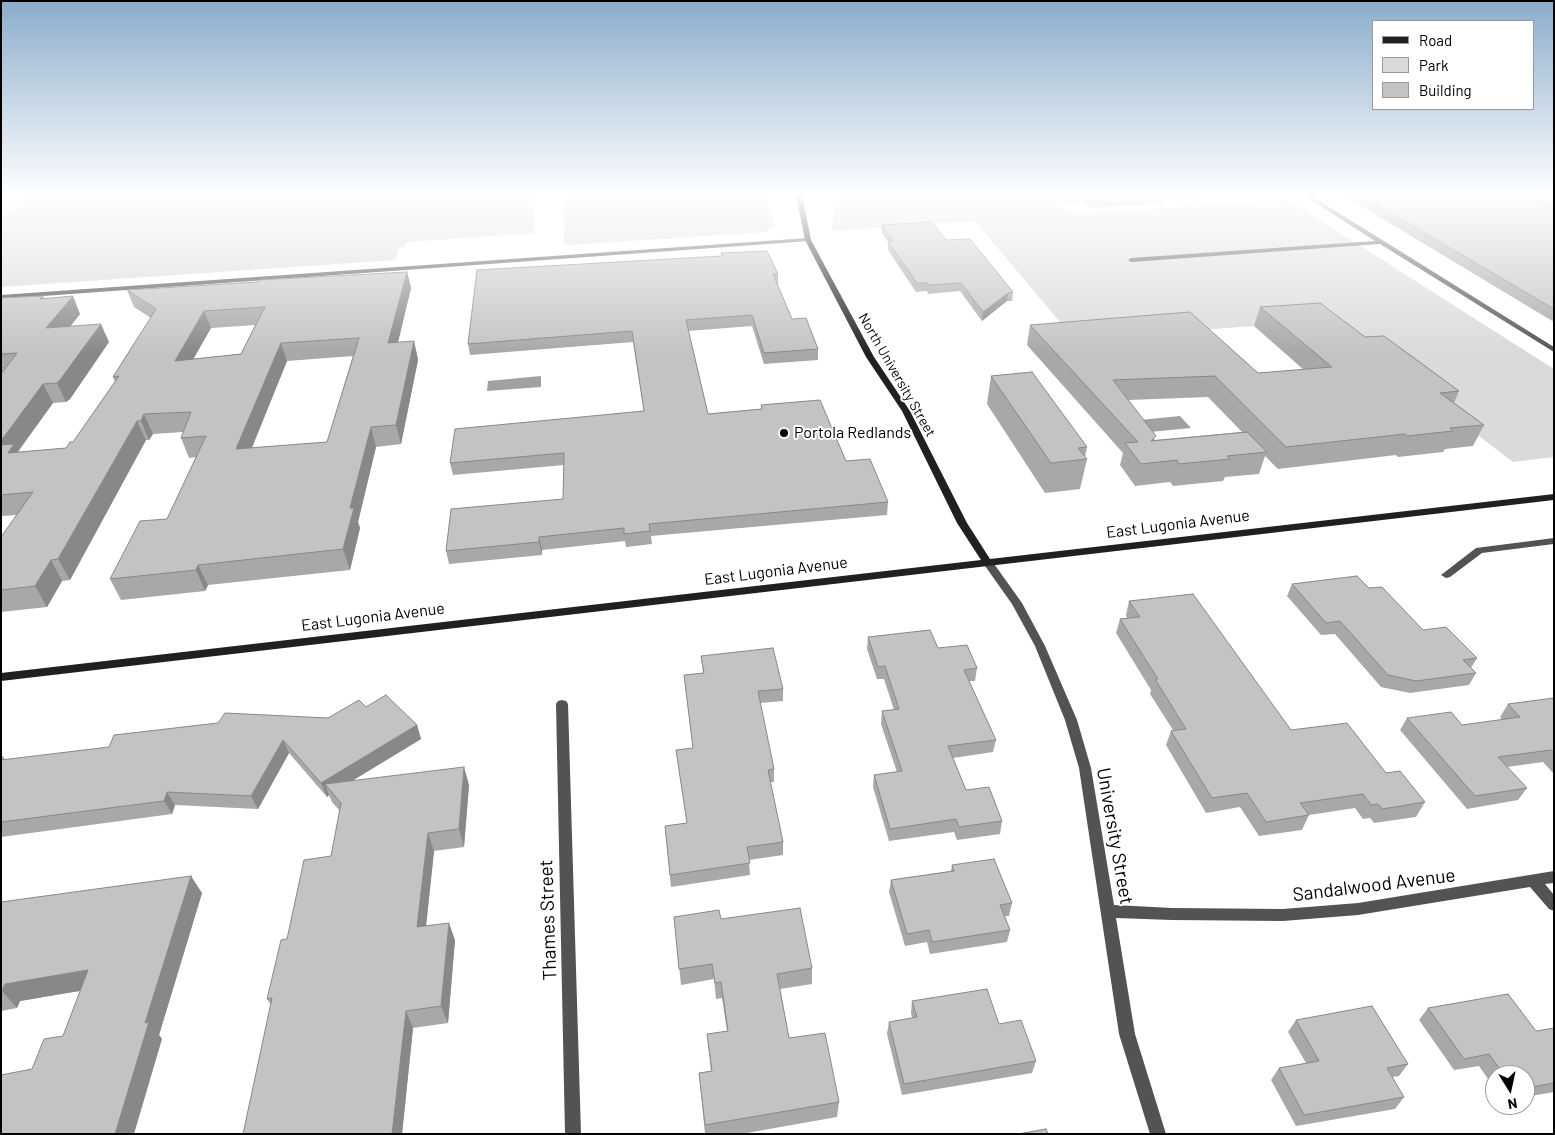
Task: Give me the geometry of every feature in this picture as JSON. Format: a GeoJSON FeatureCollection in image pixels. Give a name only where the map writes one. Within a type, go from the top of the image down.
{"type":"FeatureCollection","features":[{"type":"Feature","properties":{"kind":"main road","name":"North University Street"},"geometry":{"type":"LineString","coordinates":[[812,248],[870,357],[906,411],[962,523],[988,562]]}},
{"type":"Feature","properties":{"kind":"main road","name":"East Lugonia Avenue"},"geometry":{"type":"LineString","coordinates":[[1,676],[1554,497]]}},
{"type":"Feature","properties":{"kind":"street"},"geometry":{"type":"LineString","coordinates":[[1,297],[695,248]]}},
{"type":"Feature","properties":{"kind":"street"},"geometry":{"type":"LineString","coordinates":[[1130,260],[1298,248]]}},
{"type":"Feature","properties":{"kind":"street"},"geometry":{"type":"LineString","coordinates":[[1391,248],[1554,350]]}},
{"type":"Feature","properties":{"kind":"street"},"geometry":{"type":"LineString","coordinates":[[1446,575],[1479,550],[1554,541]]}},
{"type":"Feature","properties":{"kind":"street","name":"University Street"},"geometry":{"type":"LineString","coordinates":[[988,562],[1017,603],[1040,646],[1071,720],[1085,768],[1127,1034],[1158,1134]]}},
{"type":"Feature","properties":{"kind":"street","name":"Thames Street"},"geometry":{"type":"LineString","coordinates":[[562,704],[573,1134]]}},
{"type":"Feature","properties":{"kind":"street","name":"Sandalwood Avenue"},"geometry":{"type":"LineString","coordinates":[[1109,911],[1172,914],[1283,915],[1358,909],[1554,877]]}},
{"type":"Feature","properties":{"kind":"street"},"geometry":{"type":"LineString","coordinates":[[1533,880],[1554,905]]}},
{"type":"Feature","properties":{"kind":"green space"},"geometry":{"type":"Polygon","coordinates":[[[1,248],[399,248],[395,260],[1,287],[1,248]]]}},
{"type":"Feature","properties":{"kind":"green space"},"geometry":{"type":"Polygon","coordinates":[[[998,248],[1363,248],[1554,369],[1554,457],[1513,462],[1328,320],[1075,340],[998,248]]]}},
{"type":"Feature","properties":{"kind":"shaded area"},"geometry":{"type":"Polygon","coordinates":[[[541,376],[541,387],[487,391],[488,381],[541,376]]]}},
{"type":"Feature","properties":{"kind":"shaded area"},"geometry":{"type":"Polygon","coordinates":[[[1180,416],[1191,428],[1150,432],[1140,420],[1180,416]]]}},
{"type":"Feature","properties":{"kind":"building"},"geometry":{"type":"Polygon","coordinates":[[[892,248],[977,248],[1013,292],[1008,293],[983,312],[961,283],[929,285],[927,283],[917,283],[892,248]]]}},
{"type":"Feature","properties":{"kind":"building"},"geometry":{"type":"Polygon","coordinates":[[[1450,248],[1554,248],[1554,309],[1450,248]]]}},
{"type":"Feature","properties":{"kind":"building"},"geometry":{"type":"Polygon","coordinates":[[[767,251],[778,274],[773,274],[792,319],[806,318],[818,349],[764,353],[752,315],[686,320],[708,414],[762,409],[761,405],[820,400],[846,461],[870,459],[888,502],[649,524],[650,531],[624,534],[624,528],[539,537],[539,542],[446,551],[451,509],[563,499],[564,453],[450,463],[455,429],[644,411],[632,331],[468,344],[477,270],[722,256],[721,253],[767,251]]]}},
{"type":"Feature","properties":{"kind":"building"},"geometry":{"type":"Polygon","coordinates":[[[407,272],[388,343],[414,341],[396,425],[371,427],[350,508],[354,508],[343,549],[198,565],[196,570],[110,579],[140,521],[167,519],[206,436],[181,438],[191,412],[144,414],[141,421],[137,421],[58,559],[51,560],[35,586],[1,590],[1,537],[33,492],[1,495],[1,445],[14,444],[8,453],[66,448],[70,442],[73,442],[119,376],[113,377],[156,309],[127,290],[259,282],[260,280],[407,272]],[[265,307],[204,311],[175,361],[241,354],[265,307]],[[359,338],[281,343],[236,449],[327,442],[359,338]]]}},
{"type":"Feature","properties":{"kind":"building"},"geometry":{"type":"Polygon","coordinates":[[[43,296],[40,299],[73,296],[46,328],[101,324],[60,380],[57,383],[43,384],[1,441],[1,374],[17,353],[1,354],[1,298],[43,296]]]}},
{"type":"Feature","properties":{"kind":"building"},"geometry":{"type":"Polygon","coordinates":[[[1320,303],[1365,337],[1384,336],[1459,391],[1440,393],[1484,425],[1450,428],[1453,431],[1407,436],[1405,434],[1286,447],[1215,376],[1113,380],[1156,436],[1151,441],[1247,432],[1267,452],[1227,456],[1230,459],[1179,464],[1177,460],[1141,464],[1125,443],[1138,442],[1030,325],[1190,312],[1258,373],[1332,367],[1260,307],[1320,303]]]}},
{"type":"Feature","properties":{"kind":"building"},"geometry":{"type":"Polygon","coordinates":[[[1032,372],[1087,447],[1078,448],[1087,459],[1051,463],[991,376],[1032,372]]]}},
{"type":"Feature","properties":{"kind":"building"},"geometry":{"type":"Polygon","coordinates":[[[1357,576],[1369,588],[1382,587],[1423,630],[1446,627],[1477,658],[1463,660],[1476,673],[1416,681],[1388,675],[1340,621],[1326,623],[1292,584],[1357,576]]]}},
{"type":"Feature","properties":{"kind":"building"},"geometry":{"type":"Polygon","coordinates":[[[1193,594],[1291,730],[1347,723],[1386,773],[1400,771],[1425,802],[1382,809],[1378,804],[1371,805],[1363,794],[1300,803],[1309,815],[1266,822],[1247,793],[1212,798],[1171,731],[1186,729],[1155,679],[1158,679],[1120,619],[1140,617],[1129,601],[1193,594]]]}},
{"type":"Feature","properties":{"kind":"building"},"geometry":{"type":"Polygon","coordinates":[[[930,630],[938,648],[967,645],[977,668],[964,670],[996,740],[948,746],[966,790],[989,787],[1002,821],[959,827],[956,819],[890,829],[874,775],[902,771],[882,711],[899,709],[885,666],[878,667],[868,637],[930,630]]]}},
{"type":"Feature","properties":{"kind":"building"},"geometry":{"type":"Polygon","coordinates":[[[773,648],[783,689],[758,691],[774,769],[768,770],[783,842],[747,847],[750,863],[670,875],[665,826],[687,823],[676,750],[693,748],[684,675],[704,673],[701,656],[773,648]]]}},
{"type":"Feature","properties":{"kind":"building"},"geometry":{"type":"Polygon","coordinates":[[[386,695],[417,725],[321,783],[283,740],[251,796],[167,792],[164,801],[1,822],[1,760],[109,747],[114,735],[218,723],[225,713],[328,718],[359,700],[366,707],[386,695]]]}},
{"type":"Feature","properties":{"kind":"building"},"geometry":{"type":"Polygon","coordinates":[[[1554,698],[1554,752],[1551,750],[1498,757],[1527,788],[1475,796],[1407,718],[1451,712],[1462,725],[1520,717],[1508,704],[1554,698]]]}},
{"type":"Feature","properties":{"kind":"building"},"geometry":{"type":"Polygon","coordinates":[[[464,767],[459,829],[428,833],[417,927],[449,923],[441,1006],[406,1011],[392,1134],[243,1134],[272,998],[267,999],[281,940],[287,939],[304,860],[331,856],[341,803],[325,784],[464,767]]]}},
{"type":"Feature","properties":{"kind":"building"},"geometry":{"type":"Polygon","coordinates":[[[994,859],[1012,903],[1000,905],[1010,930],[932,942],[929,930],[907,934],[891,880],[954,871],[952,865],[994,859]]]}},
{"type":"Feature","properties":{"kind":"building"},"geometry":{"type":"Polygon","coordinates":[[[191,876],[145,1023],[149,1022],[115,1134],[1,1134],[1,1075],[32,1069],[44,1039],[63,1036],[88,970],[5,984],[1,992],[1,902],[191,876]]]}},
{"type":"Feature","properties":{"kind":"building"},"geometry":{"type":"Polygon","coordinates":[[[800,908],[812,968],[777,974],[789,1038],[825,1033],[839,1102],[705,1125],[699,1073],[712,1071],[707,1034],[728,1031],[721,982],[715,983],[712,964],[679,969],[674,917],[719,910],[721,919],[800,908]]]}},
{"type":"Feature","properties":{"kind":"building"},"geometry":{"type":"Polygon","coordinates":[[[987,989],[999,1024],[1021,1020],[1036,1061],[904,1084],[889,1022],[917,1017],[912,1001],[987,989]]]}},
{"type":"Feature","properties":{"kind":"building"},"geometry":{"type":"Polygon","coordinates":[[[1508,994],[1536,1031],[1554,1028],[1554,1083],[1535,1086],[1535,1065],[1497,1065],[1489,1054],[1464,1059],[1428,1008],[1508,994]]]}},
{"type":"Feature","properties":{"kind":"building"},"geometry":{"type":"Polygon","coordinates":[[[1372,1006],[1408,1064],[1387,1068],[1404,1097],[1304,1115],[1279,1068],[1319,1061],[1296,1020],[1372,1006]]]}},
{"type":"Feature","properties":{"kind":"building"},"geometry":{"type":"Polygon","coordinates":[[[1046,1129],[1048,1134],[1018,1134],[1046,1129]]]}},
{"type":"Feature","properties":{"kind":"place","name":"Portola Redlands"},"geometry":{"type":"Point","coordinates":[784,433]}}]}
